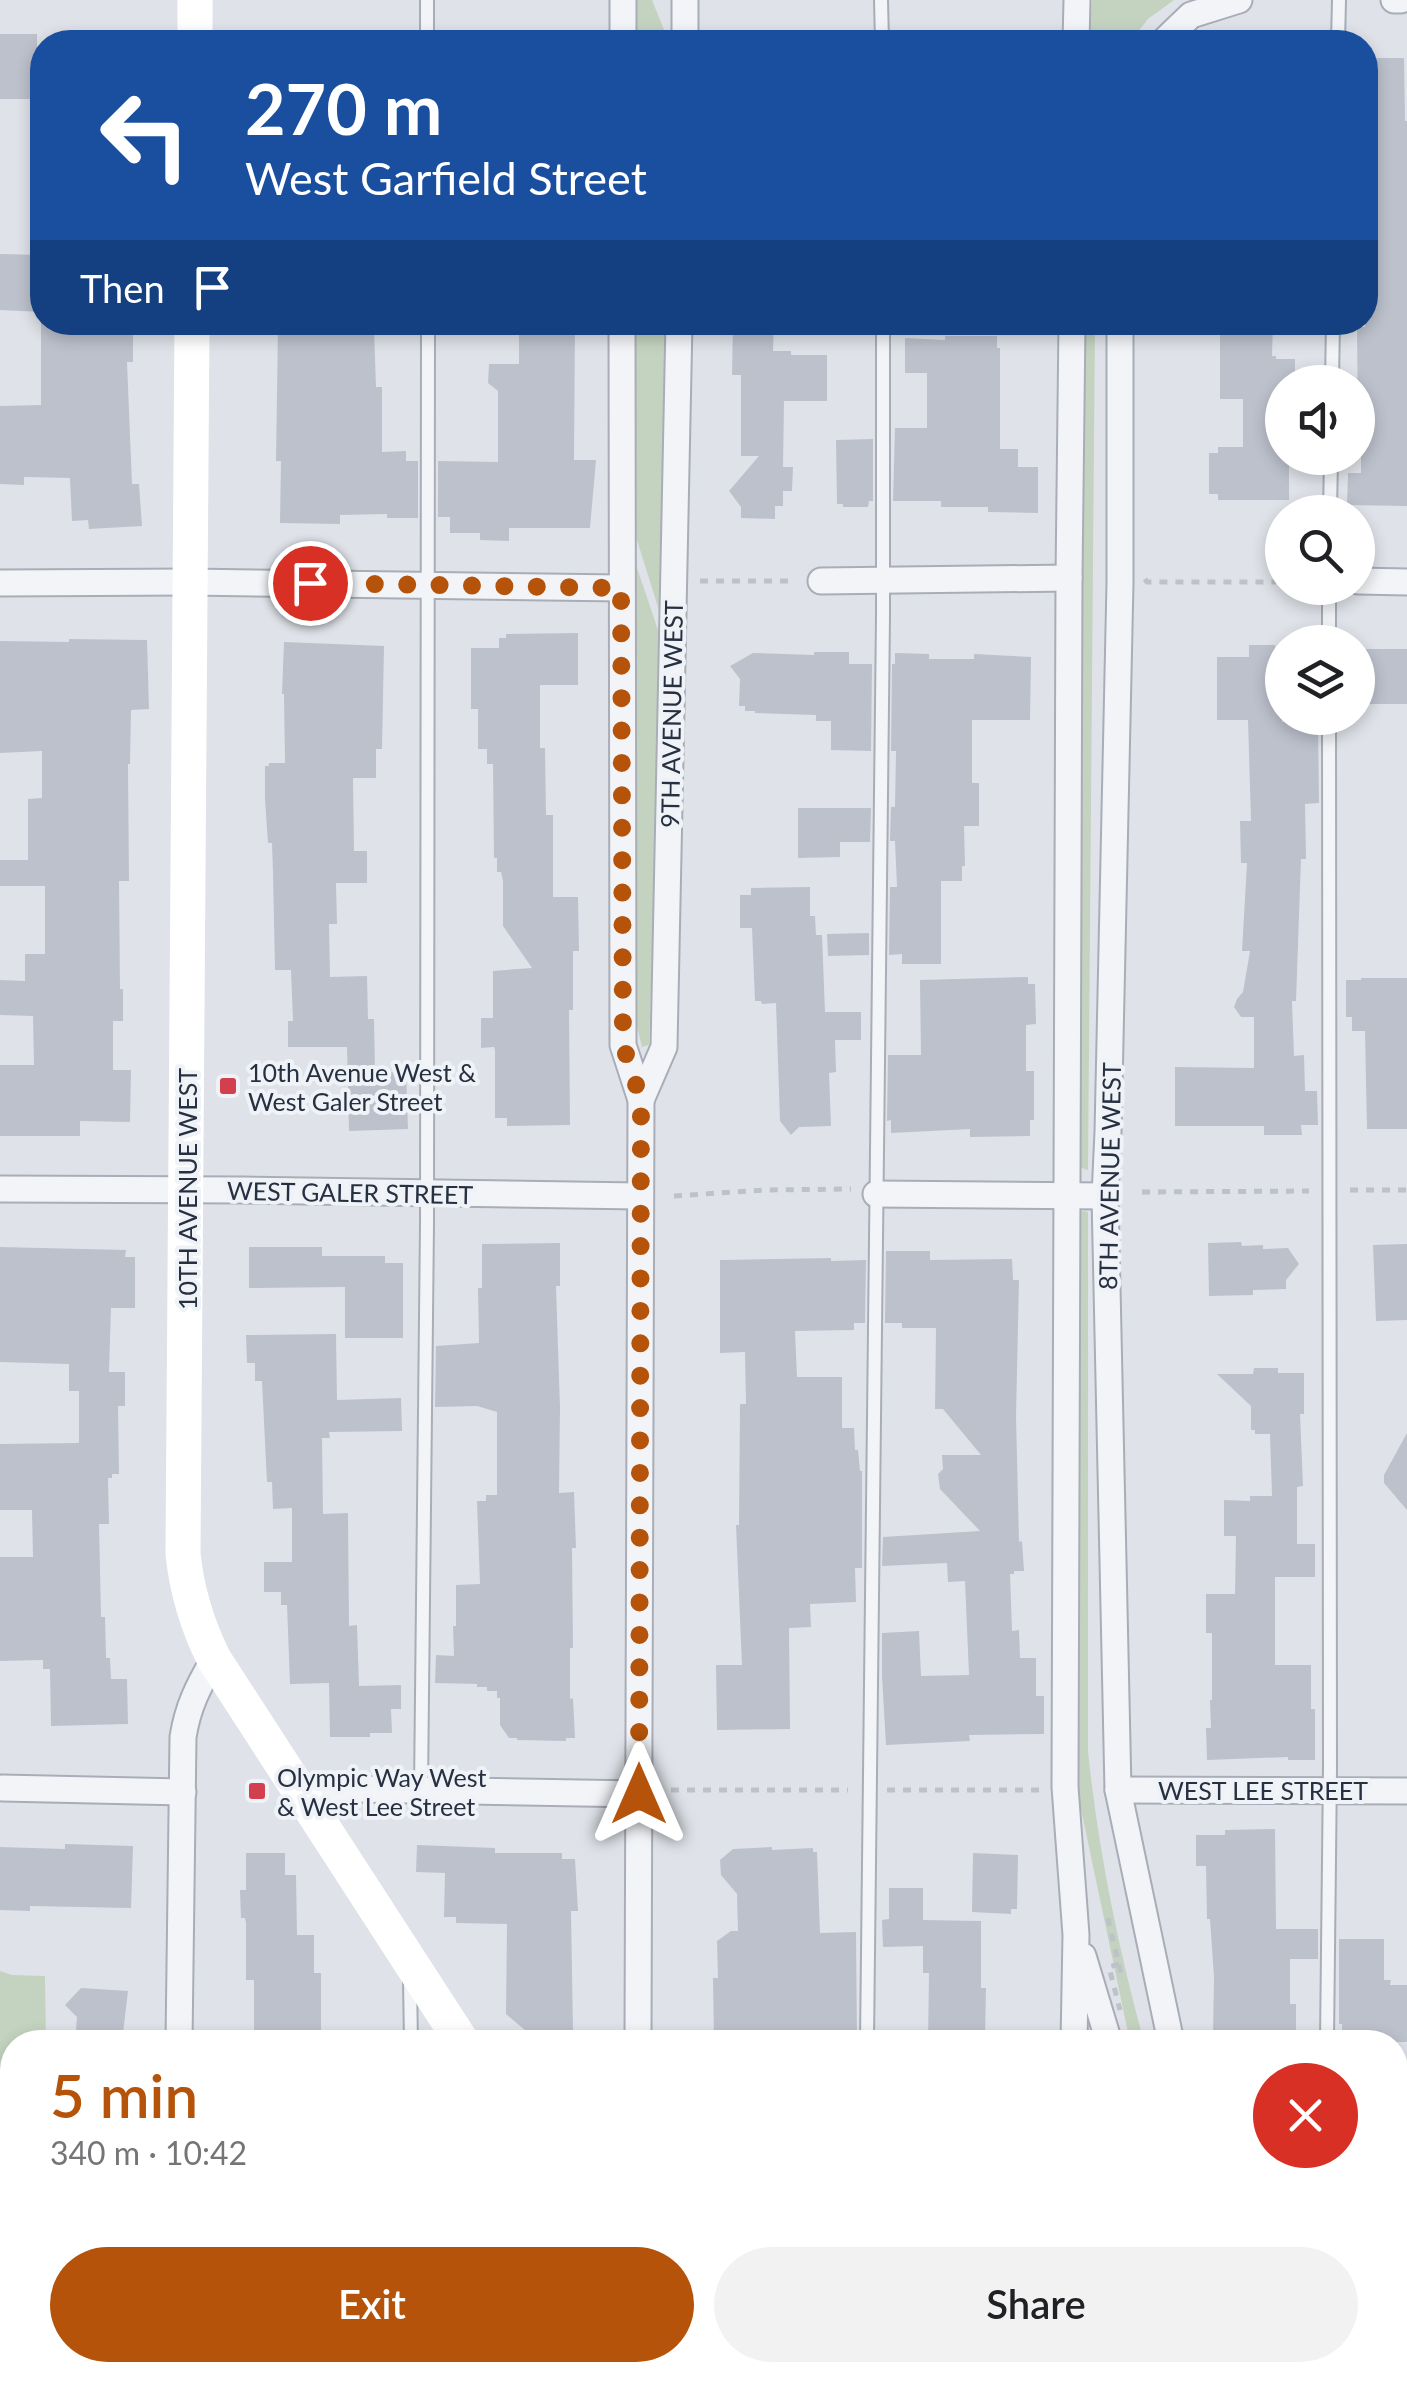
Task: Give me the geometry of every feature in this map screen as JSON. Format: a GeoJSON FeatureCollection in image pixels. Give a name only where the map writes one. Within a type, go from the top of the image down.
{"type":"FeatureCollection","features":[{"type":"Feature","properties":{"kind":"street"},"geometry":{"type":"LineString","coordinates":[[195,30],[196,0]]}},
{"type":"Feature","properties":{"kind":"street"},"geometry":{"type":"LineString","coordinates":[[623,0],[623,30]]}},
{"type":"Feature","properties":{"kind":"street"},"geometry":{"type":"LineString","coordinates":[[685,30],[686,0]]}},
{"type":"Feature","properties":{"kind":"street"},"geometry":{"type":"LineString","coordinates":[[1076,30],[1077,0]]}},
{"type":"Feature","properties":{"kind":"street"},"geometry":{"type":"LineString","coordinates":[[1175,30],[1190,15],[1239,0]]}},
{"type":"Feature","properties":{"kind":"street","name":"10TH AVENUE WEST"},"geometry":{"type":"LineString","coordinates":[[192,335],[183,1554],[191,1605],[214,1660],[454,2030]]}},
{"type":"Feature","properties":{"kind":"street","name":"9TH AVENUE WEST"},"geometry":{"type":"LineString","coordinates":[[622,335],[623,1045],[641,1100],[638,2030]]}},
{"type":"Feature","properties":{"kind":"street","name":"9TH AVENUE WEST"},"geometry":{"type":"LineString","coordinates":[[641,1100],[664,1047],[679,335]]}},
{"type":"Feature","properties":{"kind":"street","name":"8TH AVENUE WEST"},"geometry":{"type":"LineString","coordinates":[[1072,335],[1064,1787],[1076,1934],[1074,2030]]}},
{"type":"Feature","properties":{"kind":"street","name":"8TH AVENUE WEST"},"geometry":{"type":"LineString","coordinates":[[1120,335],[1120,602],[1105,1196],[1118,1790],[1167,2030]]}},
{"type":"Feature","properties":{"kind":"street"},"geometry":{"type":"LineString","coordinates":[[812,581],[1068,578]]}},
{"type":"Feature","properties":{"kind":"street"},"geometry":{"type":"LineString","coordinates":[[1375,581],[1407,582]]}},
{"type":"Feature","properties":{"kind":"street"},"geometry":{"type":"LineString","coordinates":[[0,583],[621,588]]}},
{"type":"Feature","properties":{"kind":"street","name":"WEST GALER STREET"},"geometry":{"type":"LineString","coordinates":[[0,1189],[639,1196]]}},
{"type":"Feature","properties":{"kind":"street"},"geometry":{"type":"LineString","coordinates":[[869,1192],[1105,1196]]}},
{"type":"Feature","properties":{"kind":"street"},"geometry":{"type":"LineString","coordinates":[[179,2030],[183,1737],[188,1710],[214,1660]]}},
{"type":"Feature","properties":{"kind":"street"},"geometry":{"type":"LineString","coordinates":[[1,1787],[183,1792]]}},
{"type":"Feature","properties":{"kind":"street"},"geometry":{"type":"LineString","coordinates":[[296,1788],[639,1794]]}},
{"type":"Feature","properties":{"kind":"street","name":"WEST LEE STREET"},"geometry":{"type":"LineString","coordinates":[[1118,1790],[1407,1791]]}},
{"type":"Feature","properties":{"kind":"street","name":"8TH AVENUE WEST"},"geometry":{"type":"LineString","coordinates":[[1076,1934],[1105,2030]]}},
{"type":"Feature","properties":{"kind":"lane"},"geometry":{"type":"LineString","coordinates":[[427,0],[427,30]]}},
{"type":"Feature","properties":{"kind":"lane"},"geometry":{"type":"LineString","coordinates":[[882,0],[882,30]]}},
{"type":"Feature","properties":{"kind":"lane"},"geometry":{"type":"LineString","coordinates":[[1338,0],[1338,30]]}},
{"type":"Feature","properties":{"kind":"lane"},"geometry":{"type":"LineString","coordinates":[[421,1790],[427,1193],[428,335]]}},
{"type":"Feature","properties":{"kind":"lane"},"geometry":{"type":"LineString","coordinates":[[867,2030],[869,1192],[883,580],[882,335]]}},
{"type":"Feature","properties":{"kind":"lane"},"geometry":{"type":"LineString","coordinates":[[1333,365],[1334,335]]}},
{"type":"Feature","properties":{"kind":"lane"},"geometry":{"type":"LineString","coordinates":[[1327,2030],[1329,735]]}},
{"type":"Feature","properties":{"kind":"lane"},"geometry":{"type":"LineString","coordinates":[[410,1963],[411,2030]]}},
{"type":"Feature","properties":{"kind":"path"},"geometry":{"type":"LineString","coordinates":[[688,580],[812,581]]}},
{"type":"Feature","properties":{"kind":"path"},"geometry":{"type":"LineString","coordinates":[[1147,582],[1265,582]]}},
{"type":"Feature","properties":{"kind":"path"},"geometry":{"type":"LineString","coordinates":[[674,1196],[764,1190],[869,1192]]}},
{"type":"Feature","properties":{"kind":"path"},"geometry":{"type":"LineString","coordinates":[[1336,1190],[1407,1190]]}},
{"type":"Feature","properties":{"kind":"path"},"geometry":{"type":"LineString","coordinates":[[1142,1192],[1312,1191]]}},
{"type":"Feature","properties":{"kind":"path"},"geometry":{"type":"LineString","coordinates":[[672,1790],[857,1790]]}},
{"type":"Feature","properties":{"kind":"path"},"geometry":{"type":"LineString","coordinates":[[879,1790],[1048,1790]]}},
{"type":"Feature","properties":{"kind":"path"},"geometry":{"type":"LineString","coordinates":[[1119,1915],[1109,1918],[1119,1964],[1109,1967],[1120,2010]]}},
{"type":"Feature","properties":{"kind":"path"},"geometry":{"type":"LineString","coordinates":[[1108,1918],[1124,1990]]}},
{"type":"Feature","properties":{"kind":"green space"},"geometry":{"type":"Polygon","coordinates":[[[637,0],[652,0],[664,30],[637,30],[637,0]]]}},
{"type":"Feature","properties":{"kind":"green space"},"geometry":{"type":"Polygon","coordinates":[[[1092,0],[1174,0],[1139,30],[1090,30],[1092,0]]]}},
{"type":"Feature","properties":{"kind":"green space"},"geometry":{"type":"Polygon","coordinates":[[[634,335],[667,335],[662,620],[631,521],[634,335]]]}},
{"type":"Feature","properties":{"kind":"green space"},"geometry":{"type":"Polygon","coordinates":[[[1083,335],[1095,335],[1088,1170],[1078,1167],[1083,335]]]}},
{"type":"Feature","properties":{"kind":"green space"},"geometry":{"type":"Polygon","coordinates":[[[630,547],[659,633],[663,634],[649,1045],[642,1047],[637,1027],[630,547]]]}},
{"type":"Feature","properties":{"kind":"green space"},"geometry":{"type":"Polygon","coordinates":[[[1079,1212],[1088,1212],[1088,1751],[1110,1898],[1141,2030],[1127,2030],[1078,1795],[1079,1212]]]}},
{"type":"Feature","properties":{"kind":"green space"},"geometry":{"type":"Polygon","coordinates":[[[0,1971],[45,1976],[46,2030],[0,2030],[0,1971]]]}},
{"type":"Feature","properties":{"kind":"building"},"geometry":{"type":"Polygon","coordinates":[[[0,34],[30,34],[30,99],[0,99],[0,34]]]}},
{"type":"Feature","properties":{"kind":"building"},"geometry":{"type":"Polygon","coordinates":[[[1378,58],[1404,58],[1407,506],[1375,505],[1375,495],[1347,495],[1348,475],[1375,475],[1375,365],[1357,365],[1357,335],[1378,335],[1378,58]]]}},
{"type":"Feature","properties":{"kind":"building"},"geometry":{"type":"Polygon","coordinates":[[[0,254],[30,255],[30,311],[0,310],[0,254]]]}},
{"type":"Feature","properties":{"kind":"building"},"geometry":{"type":"Polygon","coordinates":[[[41,335],[133,335],[133,362],[127,362],[132,484],[139,484],[142,526],[89,529],[88,520],[72,521],[70,478],[24,477],[24,485],[0,484],[0,406],[41,405],[41,335]]]}},
{"type":"Feature","properties":{"kind":"building"},"geometry":{"type":"Polygon","coordinates":[[[278,335],[374,335],[376,387],[382,387],[382,452],[406,451],[406,461],[418,461],[418,518],[340,515],[340,524],[280,523],[281,461],[276,461],[278,335]]]}},
{"type":"Feature","properties":{"kind":"building"},"geometry":{"type":"Polygon","coordinates":[[[519,335],[575,335],[574,460],[596,460],[590,528],[509,528],[509,541],[480,540],[480,533],[450,533],[450,517],[438,517],[438,461],[498,462],[498,391],[488,383],[489,364],[519,364],[519,335]]]}},
{"type":"Feature","properties":{"kind":"building"},"geometry":{"type":"Polygon","coordinates":[[[733,335],[774,335],[773,351],[827,355],[827,401],[784,401],[783,467],[793,467],[792,491],[783,491],[783,506],[775,506],[775,519],[741,518],[741,507],[729,491],[759,456],[741,456],[741,375],[732,375],[733,335]]]}},
{"type":"Feature","properties":{"kind":"building"},"geometry":{"type":"Polygon","coordinates":[[[1220,335],[1273,335],[1272,356],[1295,359],[1295,365],[1265,365],[1265,475],[1289,475],[1289,495],[1265,495],[1265,500],[1218,500],[1218,494],[1209,494],[1209,453],[1218,453],[1218,447],[1243,447],[1243,399],[1220,399],[1220,335]]]}},
{"type":"Feature","properties":{"kind":"building"},"geometry":{"type":"Polygon","coordinates":[[[945,336],[997,336],[1000,449],[1018,449],[1018,467],[1038,467],[1038,513],[941,507],[941,501],[893,501],[895,428],[927,428],[927,373],[905,373],[905,338],[945,340],[945,336]]]}},
{"type":"Feature","properties":{"kind":"building"},"geometry":{"type":"Polygon","coordinates":[[[873,439],[873,501],[869,501],[868,507],[843,507],[837,504],[836,440],[873,439]]]}},
{"type":"Feature","properties":{"kind":"building"},"geometry":{"type":"Polygon","coordinates":[[[578,633],[578,685],[540,685],[546,815],[553,815],[553,897],[578,897],[579,951],[573,951],[573,1010],[569,1010],[570,1125],[507,1126],[507,1118],[495,1118],[495,1050],[481,1048],[481,1018],[493,1018],[493,971],[532,968],[503,926],[503,881],[494,858],[493,764],[487,764],[487,749],[478,749],[478,709],[471,709],[471,648],[499,648],[499,638],[506,638],[506,634],[578,633]]]}},
{"type":"Feature","properties":{"kind":"building"},"geometry":{"type":"Polygon","coordinates":[[[147,640],[149,709],[131,710],[129,881],[119,881],[123,1021],[113,1021],[113,1070],[131,1070],[130,1122],[80,1121],[80,1136],[0,1136],[0,1065],[34,1065],[33,1016],[0,1015],[0,980],[25,981],[25,954],[45,954],[45,886],[0,886],[0,860],[28,860],[28,799],[42,798],[42,751],[0,753],[0,641],[147,640]]]}},
{"type":"Feature","properties":{"kind":"building"},"geometry":{"type":"Polygon","coordinates":[[[284,642],[384,646],[382,749],[376,749],[376,778],[353,778],[354,851],[367,851],[367,883],[336,883],[337,924],[329,924],[330,977],[367,976],[368,1019],[374,1019],[375,1073],[406,1072],[408,1129],[349,1131],[347,1047],[288,1047],[288,1021],[293,1021],[291,970],[275,970],[272,843],[268,843],[265,799],[265,766],[285,763],[284,642]]]}},
{"type":"Feature","properties":{"kind":"building"},"geometry":{"type":"Polygon","coordinates":[[[1249,645],[1265,645],[1265,735],[1318,735],[1319,803],[1305,804],[1306,859],[1301,859],[1296,1001],[1292,1001],[1294,1056],[1304,1055],[1305,1091],[1317,1091],[1318,1125],[1301,1125],[1302,1135],[1264,1135],[1264,1126],[1175,1126],[1175,1067],[1254,1068],[1254,1017],[1241,1017],[1234,1007],[1243,992],[1250,951],[1242,951],[1247,863],[1241,863],[1240,821],[1251,821],[1248,720],[1217,720],[1217,657],[1249,657],[1249,645]]]}},
{"type":"Feature","properties":{"kind":"building"},"geometry":{"type":"Polygon","coordinates":[[[1375,649],[1407,649],[1407,704],[1375,704],[1375,649]]]}},
{"type":"Feature","properties":{"kind":"building"},"geometry":{"type":"Polygon","coordinates":[[[849,652],[849,664],[872,664],[871,751],[831,750],[831,721],[816,721],[816,715],[755,713],[739,706],[740,679],[730,666],[753,653],[849,652]]]}},
{"type":"Feature","properties":{"kind":"building"},"geometry":{"type":"Polygon","coordinates":[[[895,653],[929,654],[929,659],[974,659],[974,654],[1031,657],[1030,720],[972,720],[972,783],[979,783],[979,826],[964,826],[962,881],[941,881],[941,964],[902,964],[902,954],[889,955],[890,887],[897,887],[895,841],[890,841],[891,807],[895,807],[896,751],[891,751],[895,653]]]}},
{"type":"Feature","properties":{"kind":"building"},"geometry":{"type":"Polygon","coordinates":[[[798,808],[871,808],[870,842],[840,842],[840,857],[798,858],[798,808]]]}},
{"type":"Feature","properties":{"kind":"building"},"geometry":{"type":"Polygon","coordinates":[[[810,887],[810,916],[815,916],[816,935],[822,935],[825,1012],[861,1012],[861,1040],[835,1040],[836,1072],[829,1073],[831,1126],[799,1127],[791,1135],[780,1121],[776,1003],[755,1001],[752,928],[740,928],[740,895],[751,895],[751,888],[810,887]]]}},
{"type":"Feature","properties":{"kind":"building"},"geometry":{"type":"Polygon","coordinates":[[[869,933],[869,955],[828,956],[827,934],[869,933]]]}},
{"type":"Feature","properties":{"kind":"building"},"geometry":{"type":"Polygon","coordinates":[[[1028,977],[1028,984],[1035,984],[1036,1024],[1026,1025],[1026,1071],[1034,1071],[1034,1120],[1030,1120],[1030,1136],[970,1137],[970,1129],[891,1133],[891,1120],[887,1121],[888,1055],[921,1055],[920,980],[1028,977]]]}},
{"type":"Feature","properties":{"kind":"building"},"geometry":{"type":"Polygon","coordinates":[[[1407,978],[1407,1129],[1367,1129],[1365,1031],[1352,1031],[1352,1017],[1346,1017],[1346,980],[1407,978]]]}},
{"type":"Feature","properties":{"kind":"building"},"geometry":{"type":"Polygon","coordinates":[[[1241,1242],[1242,1246],[1263,1245],[1263,1249],[1288,1248],[1299,1264],[1286,1280],[1286,1289],[1209,1296],[1208,1243],[1241,1242]]]}},
{"type":"Feature","properties":{"kind":"building"},"geometry":{"type":"Polygon","coordinates":[[[560,1243],[560,1286],[556,1286],[559,1493],[574,1492],[576,1548],[572,1548],[570,1699],[573,1698],[575,1738],[517,1740],[509,1738],[500,1725],[497,1691],[487,1691],[487,1687],[477,1684],[435,1683],[436,1655],[454,1656],[456,1585],[480,1584],[477,1501],[486,1501],[486,1495],[497,1495],[497,1412],[477,1406],[435,1407],[436,1346],[479,1343],[482,1244],[560,1243]]]}},
{"type":"Feature","properties":{"kind":"building"},"geometry":{"type":"Polygon","coordinates":[[[1407,1244],[1407,1320],[1376,1321],[1373,1245],[1407,1244]]]}},
{"type":"Feature","properties":{"kind":"building"},"geometry":{"type":"Polygon","coordinates":[[[0,1247],[126,1250],[125,1257],[135,1257],[135,1308],[111,1308],[109,1372],[125,1372],[125,1406],[118,1406],[119,1474],[108,1478],[109,1524],[99,1524],[106,1658],[110,1658],[111,1679],[127,1679],[128,1724],[51,1726],[50,1669],[43,1669],[43,1660],[0,1661],[0,1557],[33,1557],[32,1510],[0,1510],[0,1444],[79,1443],[79,1391],[69,1391],[69,1364],[0,1362],[0,1247]]]}},
{"type":"Feature","properties":{"kind":"building"},"geometry":{"type":"Polygon","coordinates":[[[249,1247],[322,1247],[322,1256],[385,1256],[385,1263],[403,1263],[403,1338],[345,1338],[345,1287],[249,1288],[249,1247]]]}},
{"type":"Feature","properties":{"kind":"building"},"geometry":{"type":"Polygon","coordinates":[[[886,1251],[930,1251],[930,1260],[1012,1259],[1013,1280],[1019,1280],[1016,1416],[1019,1542],[1022,1541],[1024,1571],[1010,1574],[1012,1631],[1019,1630],[1020,1658],[1036,1658],[1036,1696],[1044,1696],[1044,1734],[969,1735],[970,1741],[886,1745],[882,1633],[919,1631],[921,1676],[969,1675],[965,1581],[948,1582],[947,1563],[882,1566],[883,1537],[980,1531],[940,1489],[938,1474],[943,1469],[942,1455],[981,1455],[943,1409],[935,1409],[936,1328],[902,1328],[902,1323],[885,1323],[886,1251]]]}},
{"type":"Feature","properties":{"kind":"building"},"geometry":{"type":"Polygon","coordinates":[[[720,1260],[866,1260],[865,1323],[854,1323],[854,1330],[795,1331],[797,1377],[842,1377],[842,1428],[854,1428],[855,1450],[862,1471],[862,1568],[855,1568],[856,1602],[810,1604],[811,1627],[789,1628],[790,1729],[717,1730],[716,1665],[742,1665],[736,1525],[740,1404],[746,1404],[745,1352],[720,1353],[720,1260]]]}},
{"type":"Feature","properties":{"kind":"building"},"geometry":{"type":"Polygon","coordinates":[[[336,1334],[337,1400],[401,1398],[402,1431],[329,1432],[330,1438],[322,1438],[323,1514],[348,1513],[349,1626],[357,1625],[359,1686],[401,1685],[401,1709],[391,1709],[392,1733],[370,1733],[370,1737],[330,1737],[329,1683],[290,1684],[287,1605],[281,1605],[281,1592],[264,1592],[264,1562],[292,1562],[292,1508],[273,1509],[272,1482],[267,1482],[262,1381],[255,1381],[255,1363],[247,1363],[246,1335],[336,1334]]]}},
{"type":"Feature","properties":{"kind":"building"},"geometry":{"type":"Polygon","coordinates":[[[1254,1368],[1304,1373],[1304,1414],[1300,1414],[1303,1486],[1297,1487],[1297,1544],[1315,1544],[1315,1577],[1275,1577],[1275,1665],[1311,1665],[1315,1760],[1207,1760],[1212,1633],[1206,1633],[1206,1594],[1235,1594],[1236,1536],[1224,1536],[1224,1500],[1250,1501],[1250,1496],[1272,1496],[1270,1434],[1255,1434],[1251,1430],[1251,1406],[1217,1374],[1253,1374],[1254,1368]]]}},
{"type":"Feature","properties":{"kind":"building"},"geometry":{"type":"Polygon","coordinates":[[[1407,1433],[1407,1510],[1384,1483],[1384,1475],[1407,1433]]]}},
{"type":"Feature","properties":{"kind":"building"},"geometry":{"type":"Polygon","coordinates":[[[1275,1829],[1276,1929],[1318,1929],[1318,1959],[1290,1959],[1290,2004],[1296,2004],[1296,2030],[1213,2030],[1214,1977],[1206,1866],[1196,1866],[1196,1835],[1225,1835],[1225,1830],[1275,1829]]]}},
{"type":"Feature","properties":{"kind":"building"},"geometry":{"type":"Polygon","coordinates":[[[65,1844],[133,1846],[131,1908],[30,1906],[30,1911],[0,1910],[0,1847],[65,1849],[65,1844]]]}},
{"type":"Feature","properties":{"kind":"building"},"geometry":{"type":"Polygon","coordinates":[[[417,1845],[495,1848],[495,1853],[562,1853],[562,1859],[575,1859],[578,1911],[571,1911],[573,2030],[525,2030],[506,2014],[507,1924],[456,1923],[456,1917],[444,1917],[445,1873],[416,1872],[417,1845]]]}},
{"type":"Feature","properties":{"kind":"building"},"geometry":{"type":"Polygon","coordinates":[[[813,1848],[817,1852],[820,1933],[856,1932],[857,2030],[714,2030],[717,1941],[731,1931],[738,1931],[737,1894],[721,1875],[720,1860],[733,1849],[813,1848]]]}},
{"type":"Feature","properties":{"kind":"building"},"geometry":{"type":"Polygon","coordinates":[[[246,1853],[285,1853],[285,1875],[296,1875],[297,1935],[314,1935],[314,1973],[321,1973],[321,2030],[254,2030],[254,1980],[246,1980],[246,1923],[241,1918],[240,1890],[246,1890],[246,1853]]]}},
{"type":"Feature","properties":{"kind":"building"},"geometry":{"type":"Polygon","coordinates":[[[973,1853],[1018,1855],[1017,1909],[1011,1909],[1011,1914],[972,1912],[973,1853]]]}},
{"type":"Feature","properties":{"kind":"building"},"geometry":{"type":"Polygon","coordinates":[[[889,1888],[923,1888],[923,1920],[981,1921],[985,2030],[928,2030],[929,1973],[923,1973],[923,1946],[883,1947],[882,1920],[889,1919],[889,1888]]]}},
{"type":"Feature","properties":{"kind":"building"},"geometry":{"type":"Polygon","coordinates":[[[1339,1939],[1384,1939],[1384,1980],[1391,1980],[1390,1985],[1407,1985],[1407,2030],[1342,2030],[1339,1939]]]}},
{"type":"Feature","properties":{"kind":"building"},"geometry":{"type":"Polygon","coordinates":[[[81,1988],[128,1991],[123,2030],[76,2030],[77,2017],[65,2005],[81,1988]]]}},
{"type":"Feature","properties":{"kind":"place","name":"10th Avenue West & West Galer Street"},"geometry":{"type":"Point","coordinates":[228,1086]}},
{"type":"Feature","properties":{"kind":"place","name":"Olympic Way West & West Lee Street"},"geometry":{"type":"Point","coordinates":[257,1791]}},
{"type":"Feature","properties":{"kind":"route"},"geometry":{"type":"LineString","coordinates":[[310,583],[621,588],[623,1045],[641,1100],[639,1794]]}}]}
